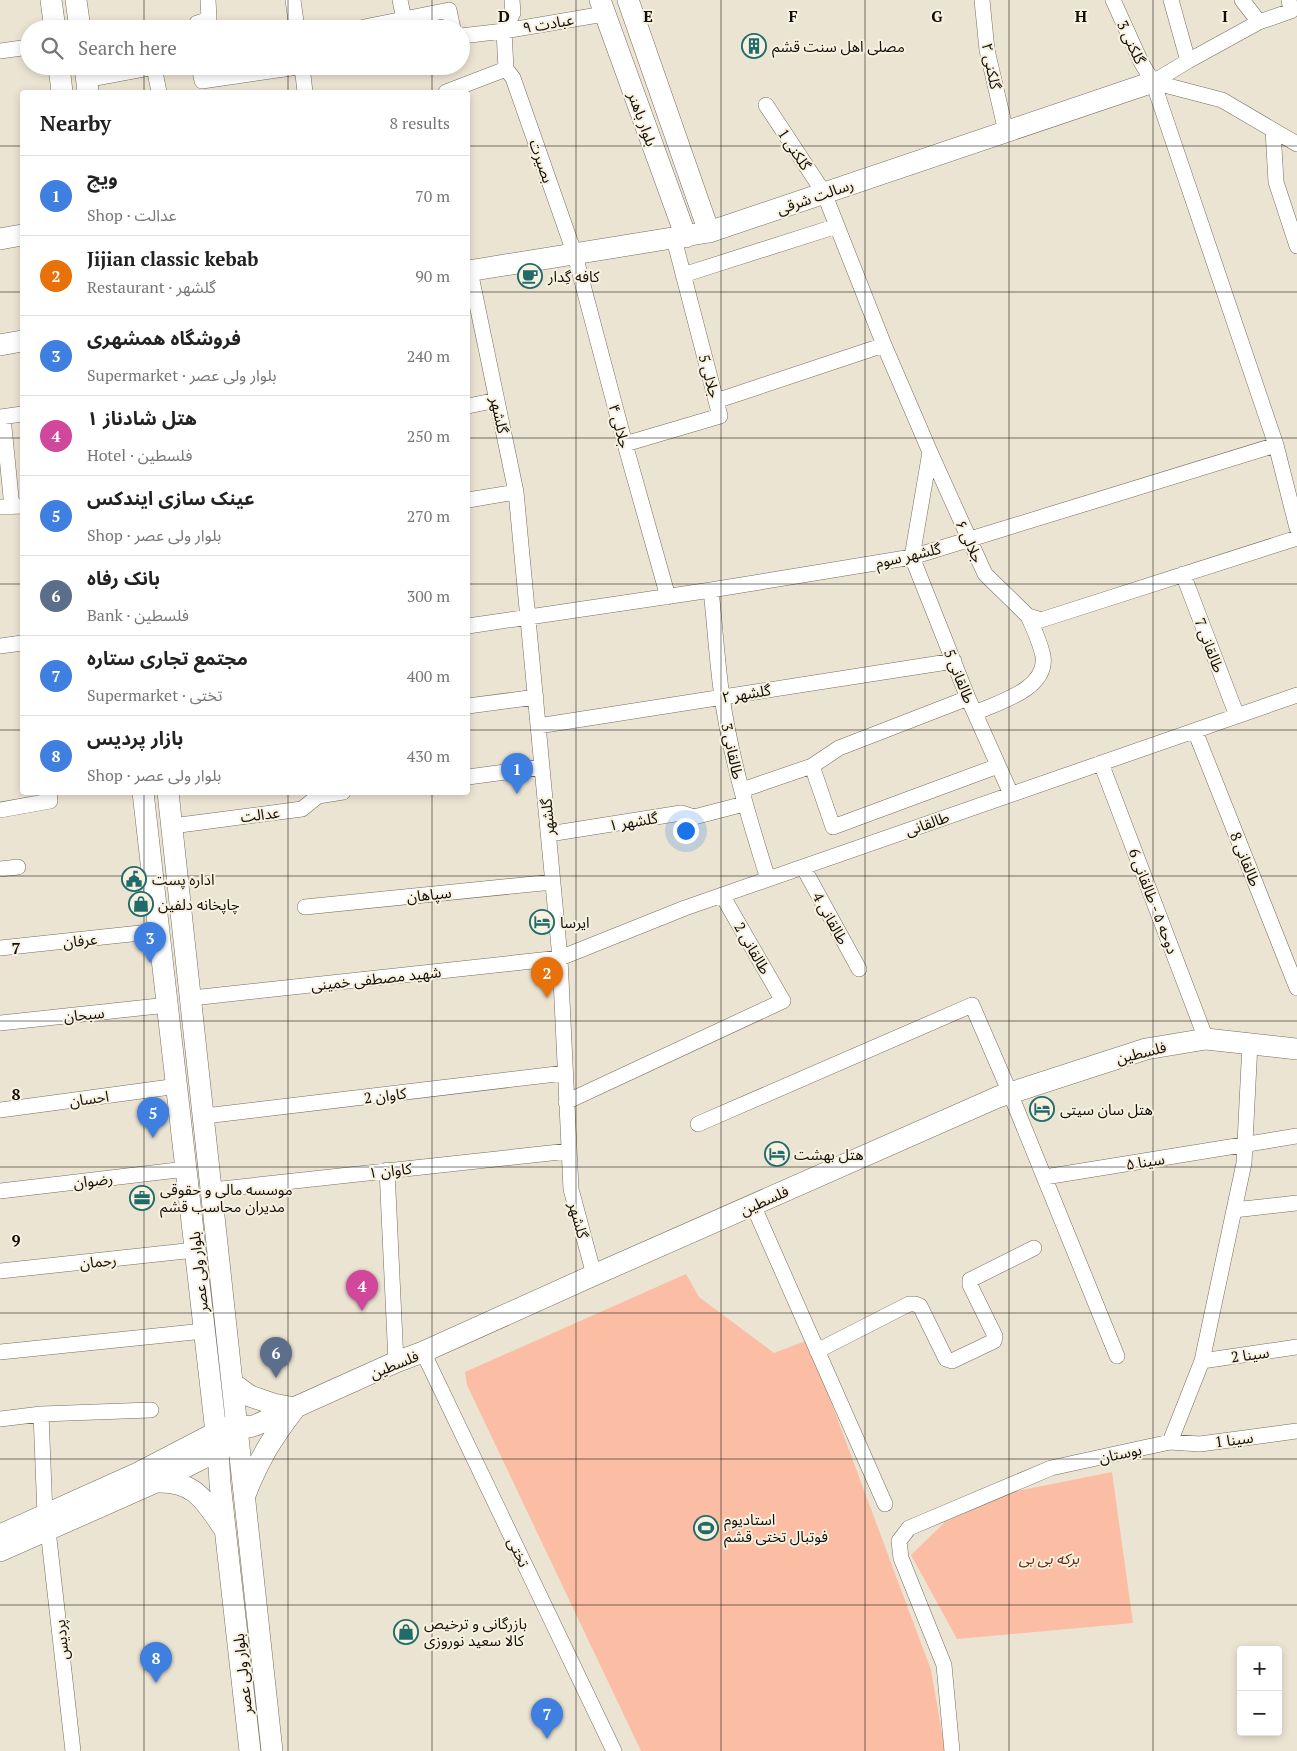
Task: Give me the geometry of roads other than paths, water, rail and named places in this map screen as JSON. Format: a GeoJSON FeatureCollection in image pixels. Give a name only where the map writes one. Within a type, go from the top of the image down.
{"type":"FeatureCollection","features":[{"type":"Feature","properties":{"kind":"main road"},"geometry":{"type":"LineString","coordinates":[[51,0],[54,20]]}},
{"type":"Feature","properties":{"kind":"main road"},"geometry":{"type":"LineString","coordinates":[[76,0],[79,20]]}},
{"type":"Feature","properties":{"kind":"main road","name":"بلوار باهنر"},"geometry":{"type":"LineString","coordinates":[[628,0],[709,232]]}},
{"type":"Feature","properties":{"kind":"main road","name":"بلوار باهنر"},"geometry":{"type":"LineString","coordinates":[[602,7],[680,238]]}},
{"type":"Feature","properties":{"kind":"main road"},"geometry":{"type":"LineString","coordinates":[[60,75],[62,90]]}},
{"type":"Feature","properties":{"kind":"main road","name":"رسالت شرقی"},"geometry":{"type":"LineString","coordinates":[[470,271],[709,232],[1153,82]]}},
{"type":"Feature","properties":{"kind":"main road"},"geometry":{"type":"LineString","coordinates":[[0,239],[20,235]]}},
{"type":"Feature","properties":{"kind":"main road"},"geometry":{"type":"LineString","coordinates":[[0,345],[20,342]]}},
{"type":"Feature","properties":{"kind":"main road","name":"بلوار ولی عصر"},"geometry":{"type":"LineString","coordinates":[[144,795],[250,1751]]}},
{"type":"Feature","properties":{"kind":"main road","name":"بلوار ولی عصر"},"geometry":{"type":"LineString","coordinates":[[168,795],[205,1116],[232,1383],[241,1431],[244,1499],[272,1751]]}},
{"type":"Feature","properties":{"kind":"main road","name":"فلسطین"},"geometry":{"type":"LineString","coordinates":[[0,1551],[47,1522],[138,1473],[295,1408],[1010,1093],[1146,1048],[1206,1039],[1297,1048]]}},
{"type":"Feature","properties":{"kind":"main road"},"geometry":{"type":"LineString","coordinates":[[232,1383],[250,1396],[273,1404],[295,1408],[268,1444],[244,1499]]}},
{"type":"Feature","properties":{"kind":"main road","name":"فلسطین"},"geometry":{"type":"LineString","coordinates":[[0,1535],[47,1522],[156,1482],[217,1441]]}},
{"type":"Feature","properties":{"kind":"main road"},"geometry":{"type":"LineString","coordinates":[[156,1482],[172,1481],[193,1490],[207,1504],[226,1531]]}},
{"type":"Feature","properties":{"kind":"street"},"geometry":{"type":"LineString","coordinates":[[206,20],[209,19],[208,0]]}},
{"type":"Feature","properties":{"kind":"street"},"geometry":{"type":"LineString","coordinates":[[293,0],[295,20]]}},
{"type":"Feature","properties":{"kind":"street"},"geometry":{"type":"LineString","coordinates":[[400,0],[404,19]]}},
{"type":"Feature","properties":{"kind":"street"},"geometry":{"type":"LineString","coordinates":[[451,90],[506,69],[504,31],[513,13],[512,0]]}},
{"type":"Feature","properties":{"kind":"street","name":"گلکنی ۲"},"geometry":{"type":"LineString","coordinates":[[982,0],[987,50],[1006,132]]}},
{"type":"Feature","properties":{"kind":"street","name":"گلکنی 3"},"geometry":{"type":"LineString","coordinates":[[1113,0],[1141,62],[1153,82],[1276,445],[1290,472],[1297,528]]}},
{"type":"Feature","properties":{"kind":"street"},"geometry":{"type":"LineString","coordinates":[[1171,0],[1188,61]]}},
{"type":"Feature","properties":{"kind":"street"},"geometry":{"type":"LineString","coordinates":[[1242,0],[1259,22]]}},
{"type":"Feature","properties":{"kind":"street"},"geometry":{"type":"LineString","coordinates":[[1153,82],[1259,22],[1291,11],[1289,0]]}},
{"type":"Feature","properties":{"kind":"street","name":"عبادت ۹"},"geometry":{"type":"LineString","coordinates":[[470,35],[504,31],[602,7]]}},
{"type":"Feature","properties":{"kind":"street"},"geometry":{"type":"LineString","coordinates":[[400,20],[449,10],[451,20]]}},
{"type":"Feature","properties":{"kind":"street"},"geometry":{"type":"LineString","coordinates":[[0,50],[20,47]]}},
{"type":"Feature","properties":{"kind":"street","name":"بصیرت"},"geometry":{"type":"LineString","coordinates":[[506,69],[513,78],[575,255]]}},
{"type":"Feature","properties":{"kind":"street"},"geometry":{"type":"LineString","coordinates":[[86,80],[114,75]]}},
{"type":"Feature","properties":{"kind":"street"},"geometry":{"type":"LineString","coordinates":[[158,75],[159,90]]}},
{"type":"Feature","properties":{"kind":"street"},"geometry":{"type":"LineString","coordinates":[[201,75],[202,81],[245,75]]}},
{"type":"Feature","properties":{"kind":"street"},"geometry":{"type":"LineString","coordinates":[[304,75],[305,90]]}},
{"type":"Feature","properties":{"kind":"street"},"geometry":{"type":"LineString","coordinates":[[1153,82],[1222,100],[1297,144]]}},
{"type":"Feature","properties":{"kind":"street","name":"گلکنی 1"},"geometry":{"type":"LineString","coordinates":[[766,105],[824,193]]}},
{"type":"Feature","properties":{"kind":"street"},"geometry":{"type":"LineString","coordinates":[[1273,130],[1276,182],[1297,246]]}},
{"type":"Feature","properties":{"kind":"street","name":"جلالی ۶"},"geometry":{"type":"LineString","coordinates":[[824,193],[884,345],[969,539],[986,574],[1028,616]]}},
{"type":"Feature","properties":{"kind":"street"},"geometry":{"type":"LineString","coordinates":[[683,275],[837,226]]}},
{"type":"Feature","properties":{"kind":"street","name":"جلالی 5"},"geometry":{"type":"LineString","coordinates":[[625,444],[720,416],[683,275],[680,238]]}},
{"type":"Feature","properties":{"kind":"street","name":"جلالی ۴"},"geometry":{"type":"LineString","coordinates":[[575,255],[668,597]]}},
{"type":"Feature","properties":{"kind":"street","name":"گلشهر"},"geometry":{"type":"LineString","coordinates":[[470,276],[516,492],[560,958],[571,1189],[594,1275]]}},
{"type":"Feature","properties":{"kind":"street"},"geometry":{"type":"LineString","coordinates":[[716,402],[884,345]]}},
{"type":"Feature","properties":{"kind":"street"},"geometry":{"type":"LineString","coordinates":[[470,406],[497,400]]}},
{"type":"Feature","properties":{"kind":"street"},"geometry":{"type":"LineString","coordinates":[[11,507],[1,417],[20,414]]}},
{"type":"Feature","properties":{"kind":"street","name":"گلشهر سوم"},"geometry":{"type":"LineString","coordinates":[[470,626],[668,597],[912,557],[1276,445]]}},
{"type":"Feature","properties":{"kind":"street"},"geometry":{"type":"LineString","coordinates":[[912,557],[930,452]]}},
{"type":"Feature","properties":{"kind":"street"},"geometry":{"type":"LineString","coordinates":[[470,500],[516,492]]}},
{"type":"Feature","properties":{"kind":"street"},"geometry":{"type":"LineString","coordinates":[[1028,616],[1041,620],[1297,538]]}},
{"type":"Feature","properties":{"kind":"street","name":"طالقانی 5"},"geometry":{"type":"LineString","coordinates":[[912,557],[968,698],[1011,794]]}},
{"type":"Feature","properties":{"kind":"street","name":"طالقانی 7"},"geometry":{"type":"LineString","coordinates":[[1183,574],[1237,716]]}},
{"type":"Feature","properties":{"kind":"street","name":"طالقانی 3"},"geometry":{"type":"LineString","coordinates":[[711,590],[722,696],[729,738],[743,797],[768,879]]}},
{"type":"Feature","properties":{"kind":"street"},"geometry":{"type":"LineString","coordinates":[[975,714],[1021,692],[1035,683],[1042,671],[1043,657],[1037,636],[1028,616]]}},
{"type":"Feature","properties":{"kind":"street"},"geometry":{"type":"LineString","coordinates":[[0,646],[20,643]]}},
{"type":"Feature","properties":{"kind":"street","name":"گلشهر ۲"},"geometry":{"type":"LineString","coordinates":[[538,726],[954,661]]}},
{"type":"Feature","properties":{"kind":"street","name":"طالقانی"},"geometry":{"type":"LineString","coordinates":[[560,958],[722,895],[1297,695]]}},
{"type":"Feature","properties":{"kind":"street"},"geometry":{"type":"LineString","coordinates":[[470,706],[536,697]]}},
{"type":"Feature","properties":{"kind":"street","name":"گلشهر ۱"},"geometry":{"type":"LineString","coordinates":[[549,834],[681,813],[694,817],[812,766],[839,748],[968,698]]}},
{"type":"Feature","properties":{"kind":"street","name":"طالقانی 8"},"geometry":{"type":"LineString","coordinates":[[1195,731],[1297,988]]}},
{"type":"Feature","properties":{"kind":"street","name":"دوحه ۵ - طالقانی 6"},"geometry":{"type":"LineString","coordinates":[[1102,763],[1206,1039]]}},
{"type":"Feature","properties":{"kind":"street"},"geometry":{"type":"LineString","coordinates":[[812,766],[833,827],[998,766]]}},
{"type":"Feature","properties":{"kind":"street"},"geometry":{"type":"LineString","coordinates":[[470,777],[542,767]]}},
{"type":"Feature","properties":{"kind":"street"},"geometry":{"type":"LineString","coordinates":[[0,810],[50,801],[49,795]]}},
{"type":"Feature","properties":{"kind":"street","name":"عدالت"},"geometry":{"type":"LineString","coordinates":[[172,826],[302,809],[318,796],[326,795]]}},
{"type":"Feature","properties":{"kind":"street"},"geometry":{"type":"LineString","coordinates":[[0,870],[18,867]]}},
{"type":"Feature","properties":{"kind":"street","name":"طالقانی 4"},"geometry":{"type":"LineString","coordinates":[[803,867],[859,969]]}},
{"type":"Feature","properties":{"kind":"street","name":"سپاهان"},"geometry":{"type":"LineString","coordinates":[[305,907],[553,882]]}},
{"type":"Feature","properties":{"kind":"street","name":"طالقانی 2"},"geometry":{"type":"LineString","coordinates":[[566,1102],[783,1001],[722,895]]}},
{"type":"Feature","properties":{"kind":"street","name":"عرفان"},"geometry":{"type":"LineString","coordinates":[[0,948],[159,931]]}},
{"type":"Feature","properties":{"kind":"street","name":"شهید مصطفی خمینی"},"geometry":{"type":"LineString","coordinates":[[192,998],[560,958]]}},
{"type":"Feature","properties":{"kind":"street","name":"سبحان"},"geometry":{"type":"LineString","coordinates":[[0,1023],[168,1005]]}},
{"type":"Feature","properties":{"kind":"street"},"geometry":{"type":"LineString","coordinates":[[698,1124],[972,1005],[1010,1093],[1117,1356]]}},
{"type":"Feature","properties":{"kind":"street"},"geometry":{"type":"LineString","coordinates":[[1170,1442],[1202,1361],[1244,1163],[1250,1043]]}},
{"type":"Feature","properties":{"kind":"street","name":"کاوان 2"},"geometry":{"type":"LineString","coordinates":[[205,1116],[565,1073]]}},
{"type":"Feature","properties":{"kind":"street","name":"احسان"},"geometry":{"type":"LineString","coordinates":[[0,1110],[178,1086]]}},
{"type":"Feature","properties":{"kind":"street","name":"سینا ۵"},"geometry":{"type":"LineString","coordinates":[[1045,1178],[1297,1136]]}},
{"type":"Feature","properties":{"kind":"street","name":"کاوان ۱"},"geometry":{"type":"LineString","coordinates":[[212,1190],[569,1151]]}},
{"type":"Feature","properties":{"kind":"street","name":"رضوان"},"geometry":{"type":"LineString","coordinates":[[0,1191],[186,1169]]}},
{"type":"Feature","properties":{"kind":"street"},"geometry":{"type":"LineString","coordinates":[[387,1170],[396,1362]]}},
{"type":"Feature","properties":{"kind":"street"},"geometry":{"type":"LineString","coordinates":[[1234,1210],[1297,1203]]}},
{"type":"Feature","properties":{"kind":"street"},"geometry":{"type":"LineString","coordinates":[[754,1205],[885,1504]]}},
{"type":"Feature","properties":{"kind":"street"},"geometry":{"type":"LineString","coordinates":[[817,1350],[909,1304],[915,1304],[920,1306],[946,1359],[952,1361],[994,1341],[996,1338],[970,1285],[970,1280],[1034,1248]]}},
{"type":"Feature","properties":{"kind":"street","name":"رحمان"},"geometry":{"type":"LineString","coordinates":[[0,1271],[195,1250]]}},
{"type":"Feature","properties":{"kind":"street"},"geometry":{"type":"LineString","coordinates":[[0,1352],[204,1331]]}},
{"type":"Feature","properties":{"kind":"street","name":"سینا 2"},"geometry":{"type":"LineString","coordinates":[[1202,1361],[1297,1347]]}},
{"type":"Feature","properties":{"kind":"street","name":"تختی"},"geometry":{"type":"LineString","coordinates":[[423,1352],[614,1751]]}},
{"type":"Feature","properties":{"kind":"street"},"geometry":{"type":"LineString","coordinates":[[0,1419],[41,1414],[151,1410]]}},
{"type":"Feature","properties":{"kind":"street","name":"پردیس"},"geometry":{"type":"LineString","coordinates":[[41,1414],[47,1522],[74,1751]]}},
{"type":"Feature","properties":{"kind":"street","name":"سینا 1"},"geometry":{"type":"LineString","coordinates":[[1170,1442],[1200,1444],[1297,1430]]}},
{"type":"Feature","properties":{"kind":"street","name":"بوستان"},"geometry":{"type":"LineString","coordinates":[[952,1751],[944,1665],[901,1558],[899,1541],[909,1528],[1051,1468],[1170,1442]]}},
{"type":"Feature","properties":{"kind":"place","name":"مصلی اهل سنت قشم"},"geometry":{"type":"Point","coordinates":[754,46]}},
{"type":"Feature","properties":{"kind":"place","name":"کافه گِدار"},"geometry":{"type":"Point","coordinates":[530,276]}},
{"type":"Feature","properties":{"kind":"place","name":"ویچ"},"geometry":{"type":"Point","coordinates":[517,794]}},
{"type":"Feature","properties":{"kind":"place","name":"اداره پست"},"geometry":{"type":"Point","coordinates":[134,879]}},
{"type":"Feature","properties":{"kind":"place","name":"چاپخانه دلفین"},"geometry":{"type":"Point","coordinates":[141,904]}},
{"type":"Feature","properties":{"kind":"place","name":"ایرسا"},"geometry":{"type":"Point","coordinates":[542,922]}},
{"type":"Feature","properties":{"kind":"place","name":"فروشگاه همشهری"},"geometry":{"type":"Point","coordinates":[150,963]}},
{"type":"Feature","properties":{"kind":"place","name":"Jijian classic kebab"},"geometry":{"type":"Point","coordinates":[547,998]}},
{"type":"Feature","properties":{"kind":"place","name":"هتل سان سیتی"},"geometry":{"type":"Point","coordinates":[1042,1109]}},
{"type":"Feature","properties":{"kind":"place","name":"عینک سازی ایندکس"},"geometry":{"type":"Point","coordinates":[153,1138]}},
{"type":"Feature","properties":{"kind":"place","name":"هتل بهشت"},"geometry":{"type":"Point","coordinates":[777,1154]}},
{"type":"Feature","properties":{"kind":"place","name":"موسسه مالی و حقوقی مدیران محاسب قشم"},"geometry":{"type":"Point","coordinates":[142,1198]}},
{"type":"Feature","properties":{"kind":"place","name":"هتل شادناز ۱"},"geometry":{"type":"Point","coordinates":[362,1311]}},
{"type":"Feature","properties":{"kind":"place","name":"بانک رفاه"},"geometry":{"type":"Point","coordinates":[276,1378]}},
{"type":"Feature","properties":{"kind":"place","name":"استادیوم فوتبال تختی قشم"},"geometry":{"type":"Point","coordinates":[706,1528]}},
{"type":"Feature","properties":{"kind":"place","name":"بازرگانی و ترخیص کالا سعید نوروزی"},"geometry":{"type":"Point","coordinates":[406,1632]}},
{"type":"Feature","properties":{"kind":"place","name":"بازار پردیس"},"geometry":{"type":"Point","coordinates":[156,1683]}},
{"type":"Feature","properties":{"kind":"place","name":"مجتمع تجاری ستاره"},"geometry":{"type":"Point","coordinates":[547,1739]}},
{"type":"Feature","properties":{"kind":"park label","name":"برکه بی بی"},"geometry":{"type":"Point","coordinates":[1049,1558]}}]}
